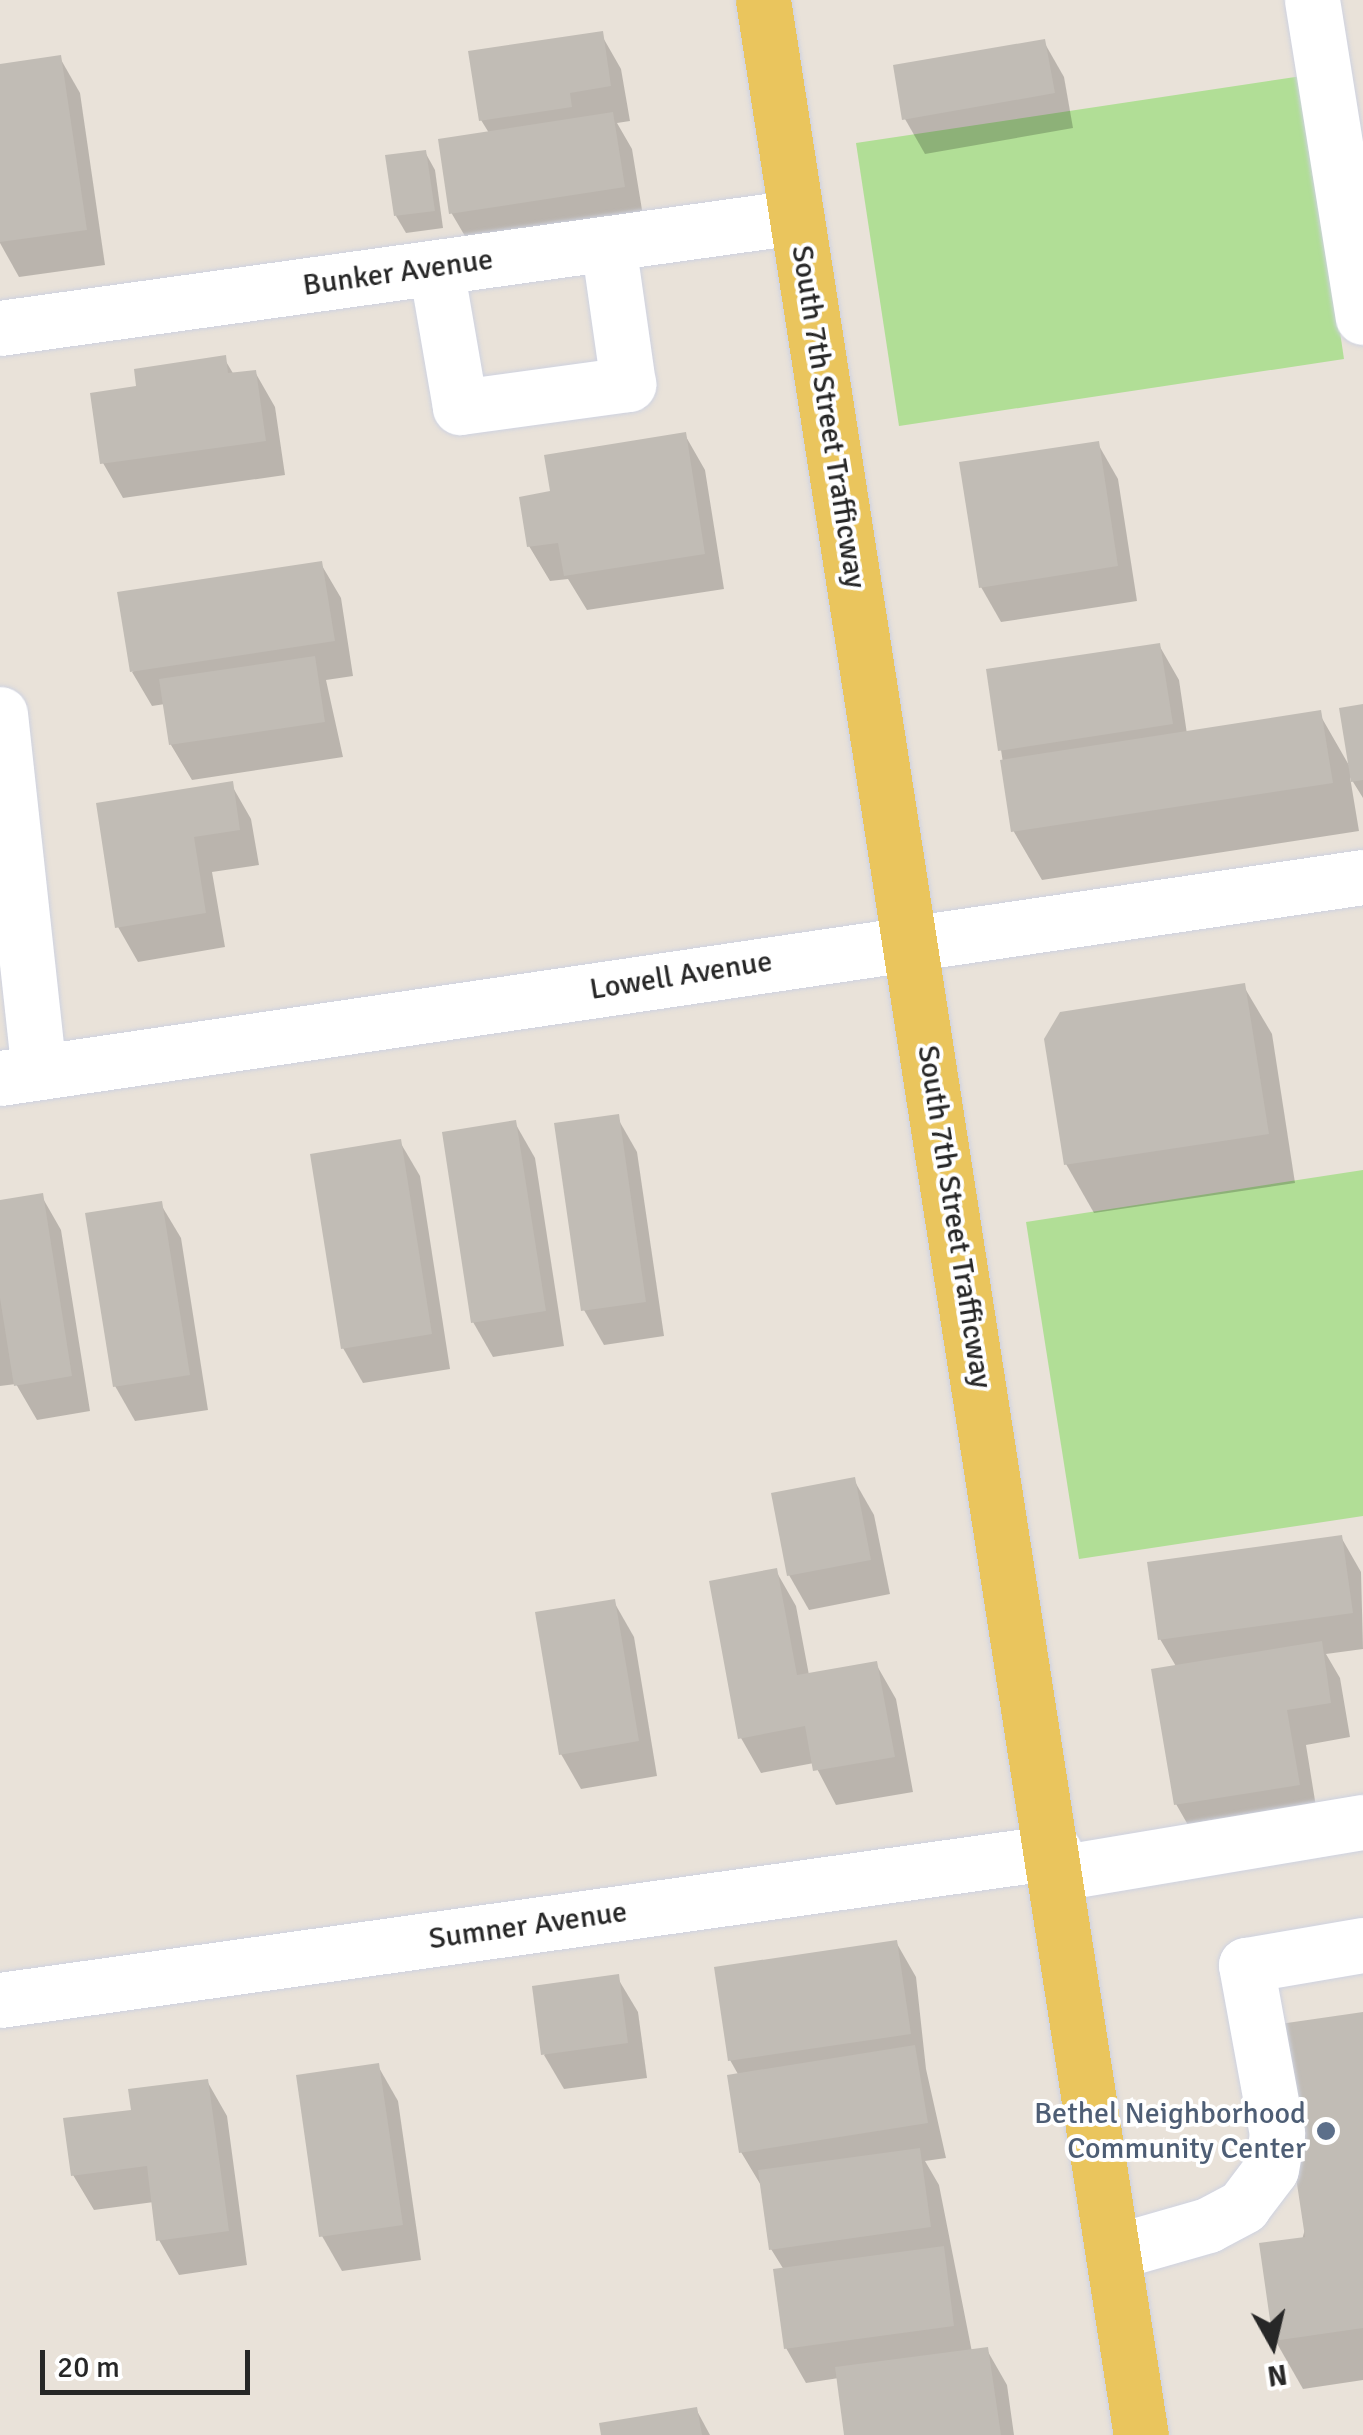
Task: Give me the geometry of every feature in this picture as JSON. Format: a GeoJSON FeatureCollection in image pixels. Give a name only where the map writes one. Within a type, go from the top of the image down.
{"type":"FeatureCollection","features":[{"type":"Feature","properties":{"kind":"main road","name":"South 7th Street Trafficway"},"geometry":{"type":"LineString","coordinates":[[763,0],[1056,1862],[1140,2435]]}},
{"type":"Feature","properties":{"kind":"street"},"geometry":{"type":"LineString","coordinates":[[1312,0],[1363,317]]}},
{"type":"Feature","properties":{"kind":"street","name":"Bunker Avenue"},"geometry":{"type":"LineString","coordinates":[[0,328],[796,217]]}},
{"type":"Feature","properties":{"kind":"street"},"geometry":{"type":"LineString","coordinates":[[436,268],[460,406],[628,384],[608,244]]}},
{"type":"Feature","properties":{"kind":"street"},"geometry":{"type":"LineString","coordinates":[[0,714],[20,1075]]}},
{"type":"Feature","properties":{"kind":"street","name":"Lowell Avenue"},"geometry":{"type":"LineString","coordinates":[[20,1075],[1363,877]]}},
{"type":"Feature","properties":{"kind":"street","name":"Sumner Avenue"},"geometry":{"type":"LineString","coordinates":[[0,2000],[1363,1822]]}},
{"type":"Feature","properties":{"kind":"street"},"geometry":{"type":"LineString","coordinates":[[1114,2252],[1208,2224],[1243,2206],[1270,2169],[1277,2134],[1246,1964],[1363,1945]]}},
{"type":"Feature","properties":{"kind":"green space"},"geometry":{"type":"Polygon","coordinates":[[[1302,76],[1344,359],[899,426],[856,143],[1302,76]]]}},
{"type":"Feature","properties":{"kind":"green space"},"geometry":{"type":"Polygon","coordinates":[[[1363,1170],[1363,1516],[1079,1559],[1026,1222],[1363,1170]]]}},
{"type":"Feature","properties":{"kind":"building"},"geometry":{"type":"Polygon","coordinates":[[[603,31],[611,86],[570,93],[572,107],[479,121],[468,51],[603,31]]]}},
{"type":"Feature","properties":{"kind":"building"},"geometry":{"type":"Polygon","coordinates":[[[1045,39],[1055,93],[902,120],[893,65],[1045,39]]]}},
{"type":"Feature","properties":{"kind":"building"},"geometry":{"type":"Polygon","coordinates":[[[61,55],[87,230],[0,242],[0,64],[61,55]]]}},
{"type":"Feature","properties":{"kind":"building"},"geometry":{"type":"Polygon","coordinates":[[[613,112],[625,187],[449,214],[438,139],[613,112]]]}},
{"type":"Feature","properties":{"kind":"building"},"geometry":{"type":"Polygon","coordinates":[[[426,150],[435,211],[394,216],[385,155],[426,150]]]}},
{"type":"Feature","properties":{"kind":"building"},"geometry":{"type":"Polygon","coordinates":[[[226,355],[228,373],[256,370],[266,441],[100,464],[90,393],[136,386],[134,369],[226,355]]]}},
{"type":"Feature","properties":{"kind":"building"},"geometry":{"type":"Polygon","coordinates":[[[686,432],[705,554],[564,576],[558,543],[527,547],[519,497],[550,491],[544,455],[686,432]]]}},
{"type":"Feature","properties":{"kind":"building"},"geometry":{"type":"Polygon","coordinates":[[[1099,441],[1118,566],[979,588],[959,462],[1099,441]]]}},
{"type":"Feature","properties":{"kind":"building"},"geometry":{"type":"Polygon","coordinates":[[[322,561],[335,641],[130,672],[117,592],[322,561]]]}},
{"type":"Feature","properties":{"kind":"building"},"geometry":{"type":"Polygon","coordinates":[[[1160,643],[1173,724],[998,751],[986,669],[1160,643]]]}},
{"type":"Feature","properties":{"kind":"building"},"geometry":{"type":"Polygon","coordinates":[[[315,656],[325,722],[169,745],[159,679],[315,656]]]}},
{"type":"Feature","properties":{"kind":"building"},"geometry":{"type":"Polygon","coordinates":[[[1363,704],[1363,780],[1351,782],[1339,708],[1363,704]]]}},
{"type":"Feature","properties":{"kind":"building"},"geometry":{"type":"Polygon","coordinates":[[[1321,710],[1333,783],[1011,832],[1000,760],[1321,710]]]}},
{"type":"Feature","properties":{"kind":"building"},"geometry":{"type":"Polygon","coordinates":[[[233,781],[240,830],[194,837],[206,913],[115,928],[96,803],[233,781]]]}},
{"type":"Feature","properties":{"kind":"building"},"geometry":{"type":"Polygon","coordinates":[[[1245,983],[1269,1134],[1064,1165],[1044,1039],[1060,1012],[1245,983]]]}},
{"type":"Feature","properties":{"kind":"building"},"geometry":{"type":"Polygon","coordinates":[[[619,1114],[646,1302],[581,1311],[554,1123],[619,1114]]]}},
{"type":"Feature","properties":{"kind":"building"},"geometry":{"type":"Polygon","coordinates":[[[516,1120],[546,1311],[471,1323],[442,1132],[516,1120]]]}},
{"type":"Feature","properties":{"kind":"building"},"geometry":{"type":"Polygon","coordinates":[[[401,1139],[432,1334],[341,1349],[310,1154],[401,1139]]]}},
{"type":"Feature","properties":{"kind":"building"},"geometry":{"type":"Polygon","coordinates":[[[43,1193],[72,1376],[14,1386],[0,1298],[0,1200],[43,1193]]]}},
{"type":"Feature","properties":{"kind":"building"},"geometry":{"type":"Polygon","coordinates":[[[162,1201],[190,1375],[113,1387],[85,1213],[162,1201]]]}},
{"type":"Feature","properties":{"kind":"building"},"geometry":{"type":"Polygon","coordinates":[[[855,1477],[871,1560],[787,1576],[771,1493],[855,1477]]]}},
{"type":"Feature","properties":{"kind":"building"},"geometry":{"type":"Polygon","coordinates":[[[1342,1535],[1353,1613],[1158,1640],[1147,1562],[1342,1535]]]}},
{"type":"Feature","properties":{"kind":"building"},"geometry":{"type":"Polygon","coordinates":[[[777,1568],[797,1675],[877,1661],[895,1757],[813,1771],[805,1726],[738,1739],[709,1581],[777,1568]]]}},
{"type":"Feature","properties":{"kind":"building"},"geometry":{"type":"Polygon","coordinates":[[[615,1599],[639,1741],[559,1755],[535,1612],[615,1599]]]}},
{"type":"Feature","properties":{"kind":"building"},"geometry":{"type":"Polygon","coordinates":[[[1322,1641],[1331,1703],[1287,1710],[1300,1785],[1174,1805],[1151,1669],[1322,1641]]]}},
{"type":"Feature","properties":{"kind":"building"},"geometry":{"type":"Polygon","coordinates":[[[897,1940],[911,2034],[728,2061],[714,1967],[897,1940]]]}},
{"type":"Feature","properties":{"kind":"building"},"geometry":{"type":"Polygon","coordinates":[[[619,1974],[628,2043],[541,2055],[532,1986],[619,1974]]]}},
{"type":"Feature","properties":{"kind":"building","name":"Bethel Neighborhood Community Center"},"geometry":{"type":"Polygon","coordinates":[[[1363,2012],[1363,2328],[1273,2341],[1259,2243],[1305,2237],[1273,2025],[1363,2012]]]}},
{"type":"Feature","properties":{"kind":"building"},"geometry":{"type":"Polygon","coordinates":[[[915,2045],[928,2123],[739,2153],[727,2075],[915,2045]]]}},
{"type":"Feature","properties":{"kind":"building"},"geometry":{"type":"Polygon","coordinates":[[[379,2063],[403,2225],[319,2237],[296,2075],[379,2063]]]}},
{"type":"Feature","properties":{"kind":"building"},"geometry":{"type":"Polygon","coordinates":[[[208,2079],[229,2231],[156,2241],[147,2166],[71,2176],[63,2118],[131,2110],[128,2089],[208,2079]]]}},
{"type":"Feature","properties":{"kind":"building"},"geometry":{"type":"Polygon","coordinates":[[[920,2148],[931,2227],[769,2250],[758,2170],[920,2148]]]}},
{"type":"Feature","properties":{"kind":"building"},"geometry":{"type":"Polygon","coordinates":[[[944,2246],[954,2326],[784,2349],[773,2269],[944,2246]]]}},
{"type":"Feature","properties":{"kind":"building"},"geometry":{"type":"Polygon","coordinates":[[[988,2347],[1001,2435],[844,2435],[835,2367],[988,2347]]]}},
{"type":"Feature","properties":{"kind":"building"},"geometry":{"type":"Polygon","coordinates":[[[697,2407],[702,2435],[601,2435],[599,2423],[697,2407]]]}},
{"type":"Feature","properties":{"kind":"place","name":"Bethel Neighborhood Community Center"},"geometry":{"type":"Point","coordinates":[1326,2131]}}]}
